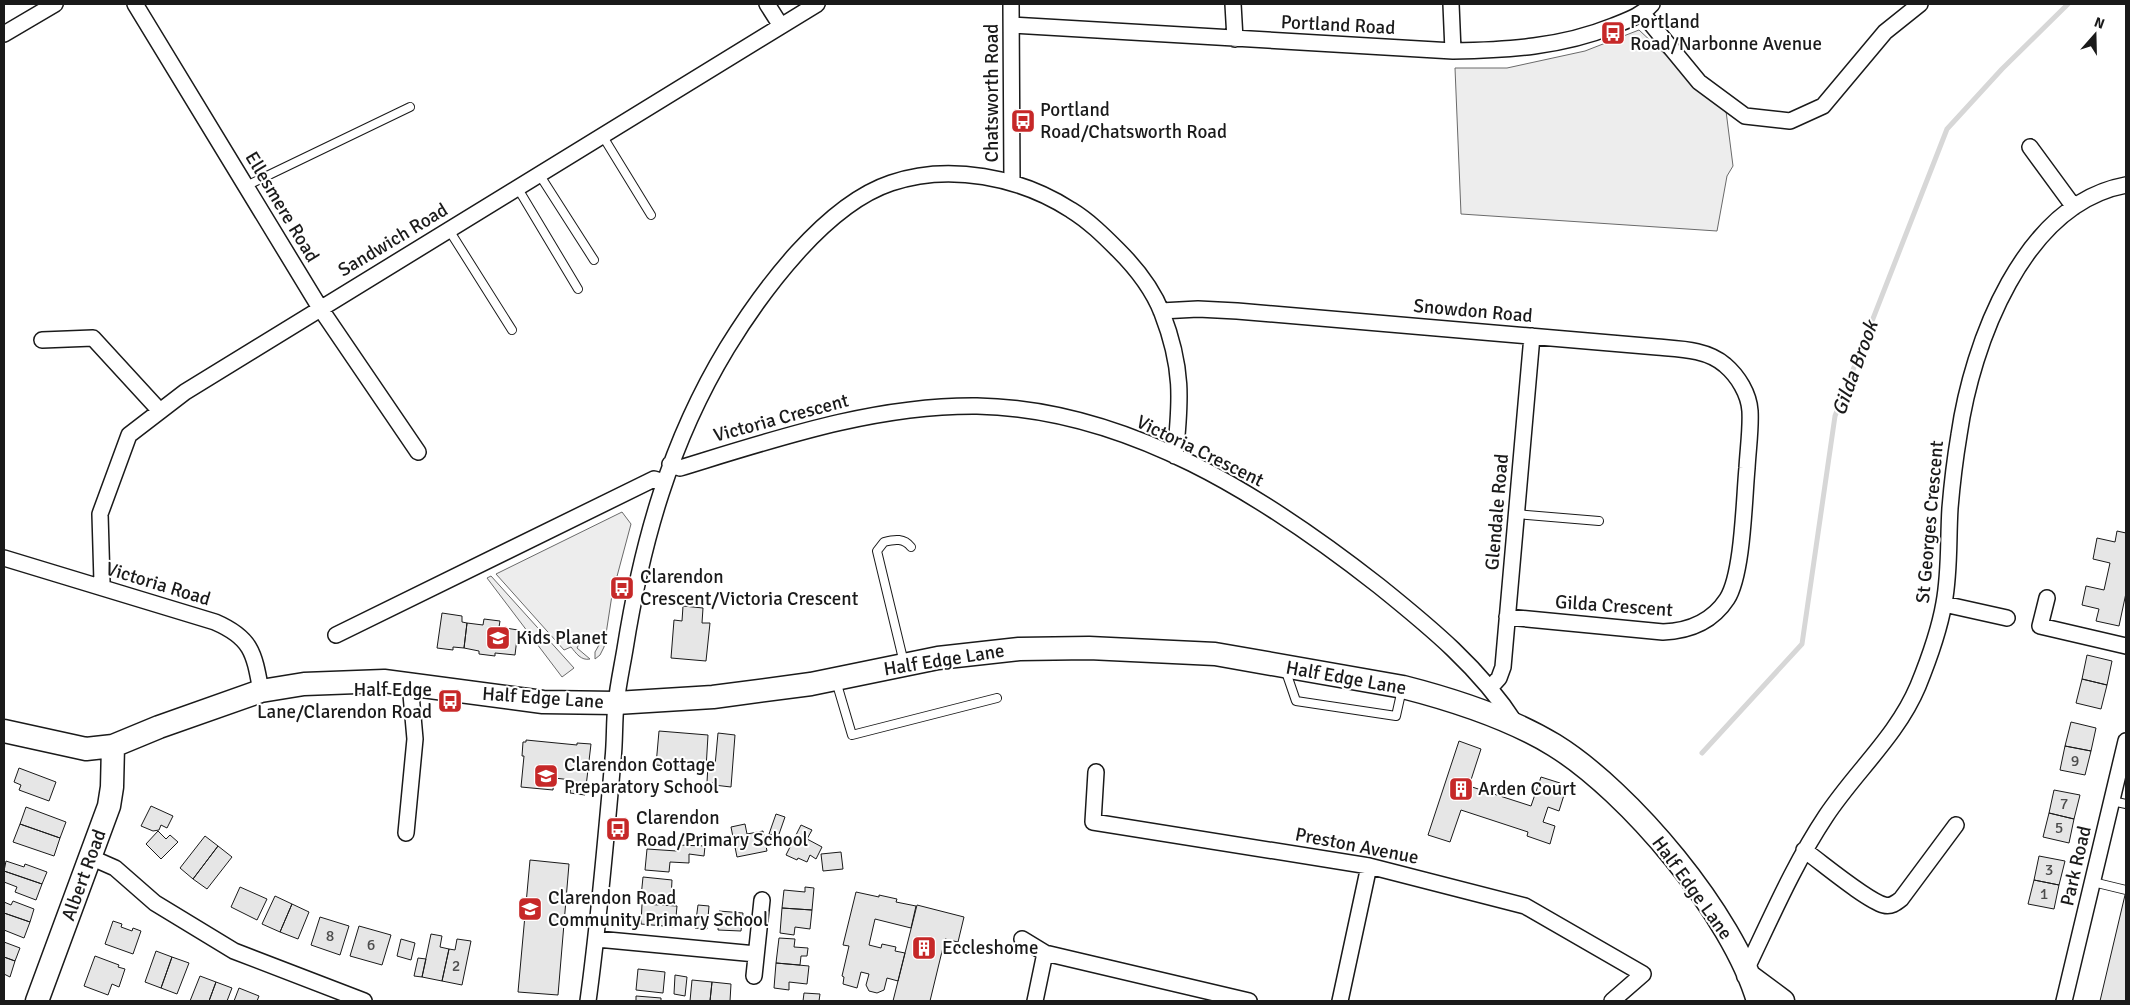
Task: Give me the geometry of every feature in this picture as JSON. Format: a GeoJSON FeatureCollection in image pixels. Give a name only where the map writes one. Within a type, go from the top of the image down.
{"type":"FeatureCollection","features":[{"type":"Feature","properties":{"kind":"main road","name":"Half Edge Lane"},"geometry":{"type":"LineString","coordinates":[[4,732],[86,749],[113,746],[159,727],[261,691],[340,682],[384,681],[543,702],[616,703],[713,697],[835,679],[938,658],[1019,649],[1089,648],[1215,654],[1402,687],[1452,701],[1542,738],[1572,758],[1603,783],[1646,825],[1670,852],[1708,904],[1747,972],[1758,1001]]}},
{"type":"Feature","properties":{"kind":"main road","name":"Albert Road"},"geometry":{"type":"LineString","coordinates":[[37,1001],[109,806],[112,787],[113,746]]}},
{"type":"Feature","properties":{"kind":"main road"},"geometry":{"type":"LineString","coordinates":[[1747,972],[1783,1001]]}},
{"type":"Feature","properties":{"kind":"street"},"geometry":{"type":"LineString","coordinates":[[4,34],[55,4]]}},
{"type":"Feature","properties":{"kind":"street","name":"Ellesmere Road"},"geometry":{"type":"LineString","coordinates":[[135,4],[320,308],[418,452]]}},
{"type":"Feature","properties":{"kind":"street"},"geometry":{"type":"LineString","coordinates":[[767,4],[781,26]]}},
{"type":"Feature","properties":{"kind":"street","name":"Sandwich Road"},"geometry":{"type":"LineString","coordinates":[[101,587],[100,514],[129,435],[184,392],[817,4]]}},
{"type":"Feature","properties":{"kind":"street","name":"Chatsworth Road"},"geometry":{"type":"LineString","coordinates":[[1011,4],[1012,183]]}},
{"type":"Feature","properties":{"kind":"street"},"geometry":{"type":"LineString","coordinates":[[1233,4],[1235,39]]}},
{"type":"Feature","properties":{"kind":"street"},"geometry":{"type":"LineString","coordinates":[[1452,4],[1453,51]]}},
{"type":"Feature","properties":{"kind":"street"},"geometry":{"type":"LineString","coordinates":[[1648,9],[1699,82],[1745,116],[1790,121],[1823,106],[1885,32],[1920,4]]}},
{"type":"Feature","properties":{"kind":"street","name":"Portland Road"},"geometry":{"type":"LineString","coordinates":[[1012,25],[1453,51],[1500,50],[1539,47],[1592,35],[1648,9]]}},
{"type":"Feature","properties":{"kind":"street"},"geometry":{"type":"LineString","coordinates":[[2030,147],[2074,206]]}},
{"type":"Feature","properties":{"kind":"street"},"geometry":{"type":"LineString","coordinates":[[588,1001],[597,939],[614,754],[616,703],[633,594],[645,540],[670,464],[712,375],[746,318],[794,258],[827,223],[869,193],[890,183],[937,175],[960,175],[1012,183],[1056,202],[1089,223],[1138,272],[1161,311],[1178,370],[1180,393],[1175,456]]}},
{"type":"Feature","properties":{"kind":"street","name":"St Georges Crescent"},"geometry":{"type":"LineString","coordinates":[[1747,972],[1804,850],[1828,813],[1889,736],[1917,688],[1937,634],[1944,604],[1949,572],[1950,509],[1959,433],[1973,370],[1993,315],[2025,255],[2058,217],[2074,206],[2112,188],[2126,185]]}},
{"type":"Feature","properties":{"kind":"street","name":"Snowdon Road"},"geometry":{"type":"LineString","coordinates":[[1161,311],[1191,309],[1227,310],[1657,347],[1703,354],[1724,364],[1734,375],[1746,395],[1750,411]]}},
{"type":"Feature","properties":{"kind":"street","name":"Glendale Road"},"geometry":{"type":"LineString","coordinates":[[1490,688],[1499,678],[1503,666],[1532,336]]}},
{"type":"Feature","properties":{"kind":"street"},"geometry":{"type":"LineString","coordinates":[[42,340],[93,338],[160,412]]}},
{"type":"Feature","properties":{"kind":"street","name":"Victoria Crescent"},"geometry":{"type":"LineString","coordinates":[[670,464],[680,468],[789,435],[865,416],[955,406],[1014,408],[1054,415],[1124,435],[1175,456],[1242,492],[1288,520],[1343,558],[1414,614],[1462,657],[1490,688],[1518,727]]}},
{"type":"Feature","properties":{"kind":"street","name":"Gilda Crescent"},"geometry":{"type":"LineString","coordinates":[[1507,618],[1662,632],[1691,628],[1713,615],[1726,600],[1736,576],[1744,501],[1750,411]]}},
{"type":"Feature","properties":{"kind":"street"},"geometry":{"type":"LineString","coordinates":[[336,635],[654,478],[664,482]]}},
{"type":"Feature","properties":{"kind":"street","name":"Victoria Road"},"geometry":{"type":"LineString","coordinates":[[4,558],[215,622],[238,634],[252,651],[261,691]]}},
{"type":"Feature","properties":{"kind":"street"},"geometry":{"type":"LineString","coordinates":[[2047,598],[2040,626],[2126,646]]}},
{"type":"Feature","properties":{"kind":"street"},"geometry":{"type":"LineString","coordinates":[[1944,604],[2007,618]]}},
{"type":"Feature","properties":{"kind":"street"},"geometry":{"type":"LineString","coordinates":[[406,833],[415,739],[410,684]]}},
{"type":"Feature","properties":{"kind":"street","name":"Park Road"},"geometry":{"type":"LineString","coordinates":[[2064,1001],[2093,882],[2119,802],[2126,741]]}},
{"type":"Feature","properties":{"kind":"street","name":"Preston Avenue"},"geometry":{"type":"LineString","coordinates":[[1096,772],[1093,822],[1369,866],[1525,906],[1643,974],[1612,1001]]}},
{"type":"Feature","properties":{"kind":"street"},"geometry":{"type":"LineString","coordinates":[[1804,850],[1872,899],[1885,905],[1894,905],[1901,899],[1956,825]]}},
{"type":"Feature","properties":{"kind":"street"},"geometry":{"type":"LineString","coordinates":[[90,857],[115,868],[155,903],[234,951],[340,997],[364,1001]]}},
{"type":"Feature","properties":{"kind":"street"},"geometry":{"type":"LineString","coordinates":[[1340,1001],[1369,866]]}},
{"type":"Feature","properties":{"kind":"street"},"geometry":{"type":"LineString","coordinates":[[754,976],[762,900]]}},
{"type":"Feature","properties":{"kind":"street"},"geometry":{"type":"LineString","coordinates":[[597,939],[756,954]]}},
{"type":"Feature","properties":{"kind":"street"},"geometry":{"type":"LineString","coordinates":[[1022,939],[1045,954],[1199,996],[1249,1001]]}},
{"type":"Feature","properties":{"kind":"street"},"geometry":{"type":"LineString","coordinates":[[1035,1001],[1045,954]]}},
{"type":"Feature","properties":{"kind":"lane"},"geometry":{"type":"LineString","coordinates":[[246,186],[410,107]]}},
{"type":"Feature","properties":{"kind":"lane"},"geometry":{"type":"LineString","coordinates":[[602,135],[651,215]]}},
{"type":"Feature","properties":{"kind":"lane"},"geometry":{"type":"LineString","coordinates":[[539,174],[594,260]]}},
{"type":"Feature","properties":{"kind":"lane"},"geometry":{"type":"LineString","coordinates":[[517,187],[578,289]]}},
{"type":"Feature","properties":{"kind":"lane"},"geometry":{"type":"LineString","coordinates":[[449,230],[512,330]]}},
{"type":"Feature","properties":{"kind":"lane"},"geometry":{"type":"LineString","coordinates":[[1516,514],[1598,521]]}},
{"type":"Feature","properties":{"kind":"lane"},"geometry":{"type":"LineString","coordinates":[[904,665],[877,551],[884,542],[894,539],[902,540],[911,548]]}},
{"type":"Feature","properties":{"kind":"lane"},"geometry":{"type":"LineString","coordinates":[[1285,667],[1296,701],[1396,716],[1402,687]]}},
{"type":"Feature","properties":{"kind":"lane"},"geometry":{"type":"LineString","coordinates":[[835,679],[852,735],[997,698]]}},
{"type":"Feature","properties":{"kind":"lane"},"geometry":{"type":"LineString","coordinates":[[2093,882],[2126,890]]}},
{"type":"Feature","properties":{"kind":"shaded area"},"geometry":{"type":"Polygon","coordinates":[[[1639,30],[1726,111],[1733,166],[1727,176],[1717,231],[1461,214],[1455,68],[1507,68],[1585,51],[1639,30]]]}},
{"type":"Feature","properties":{"kind":"shaded area"},"geometry":{"type":"Polygon","coordinates":[[[622,512],[631,524],[612,595],[604,647],[600,655],[595,659],[595,652],[599,645],[596,640],[589,644],[580,642],[577,648],[590,659],[584,659],[571,647],[564,650],[496,574],[622,512]]]}},
{"type":"Feature","properties":{"kind":"shaded area"},"geometry":{"type":"Polygon","coordinates":[[[491,576],[574,668],[562,677],[487,578],[491,576]]]}},
{"type":"Feature","properties":{"kind":"building"},"geometry":{"type":"Polygon","coordinates":[[[2117,531],[2126,533],[2126,593],[2119,626],[2096,621],[2099,609],[2082,605],[2086,586],[2104,590],[2110,563],[2093,559],[2097,538],[2115,542],[2117,531]]]}},
{"type":"Feature","properties":{"kind":"building"},"geometry":{"type":"Polygon","coordinates":[[[683,606],[703,608],[702,623],[710,623],[706,661],[671,658],[674,620],[682,621],[683,606]]]}},
{"type":"Feature","properties":{"kind":"building"},"geometry":{"type":"Polygon","coordinates":[[[442,613],[462,616],[462,622],[467,623],[464,648],[453,647],[453,650],[437,648],[442,613]]]}},
{"type":"Feature","properties":{"kind":"building"},"geometry":{"type":"Polygon","coordinates":[[[484,619],[500,621],[499,627],[518,630],[515,655],[495,653],[495,656],[479,654],[479,651],[464,648],[467,623],[483,625],[484,619]]]}},
{"type":"Feature","properties":{"kind":"building"},"geometry":{"type":"Polygon","coordinates":[[[2087,655],[2112,661],[2107,685],[2082,679],[2087,655]]]}},
{"type":"Feature","properties":{"kind":"building"},"geometry":{"type":"Polygon","coordinates":[[[2082,679],[2107,685],[2101,709],[2076,703],[2082,679]]]}},
{"type":"Feature","properties":{"kind":"building"},"geometry":{"type":"Polygon","coordinates":[[[2071,722],[2096,728],[2091,751],[2065,746],[2071,722]]]}},
{"type":"Feature","properties":{"kind":"building"},"geometry":{"type":"Polygon","coordinates":[[[659,731],[708,735],[706,769],[656,765],[659,731]]]}},
{"type":"Feature","properties":{"kind":"building"},"geometry":{"type":"Polygon","coordinates":[[[718,733],[735,735],[731,787],[714,785],[714,783],[707,782],[708,765],[715,766],[718,733]]]}},
{"type":"Feature","properties":{"kind":"building"},"geometry":{"type":"Polygon","coordinates":[[[526,740],[577,745],[577,743],[591,744],[585,795],[570,793],[572,780],[554,778],[553,790],[521,787],[524,756],[522,756],[523,742],[526,742],[526,740]]]}},
{"type":"Feature","properties":{"kind":"building","name":"Arden Court"},"geometry":{"type":"Polygon","coordinates":[[[1459,741],[1481,749],[1469,786],[1531,806],[1541,777],[1560,783],[1557,793],[1564,795],[1559,811],[1548,807],[1543,822],[1555,826],[1550,844],[1527,836],[1528,832],[1461,810],[1450,842],[1428,835],[1459,741]]]}},
{"type":"Feature","properties":{"kind":"building"},"geometry":{"type":"Polygon","coordinates":[[[2065,746],[2091,751],[2085,775],[2060,770],[2065,746]]]}},
{"type":"Feature","properties":{"kind":"building"},"geometry":{"type":"Polygon","coordinates":[[[19,768],[56,782],[49,801],[19,790],[21,785],[14,782],[19,768]]]}},
{"type":"Feature","properties":{"kind":"building"},"geometry":{"type":"Polygon","coordinates":[[[2054,790],[2080,795],[2074,819],[2049,813],[2054,790]]]}},
{"type":"Feature","properties":{"kind":"building"},"geometry":{"type":"Polygon","coordinates":[[[151,806],[173,816],[167,828],[161,825],[159,830],[153,831],[141,826],[151,806]]]}},
{"type":"Feature","properties":{"kind":"building"},"geometry":{"type":"Polygon","coordinates":[[[26,807],[66,822],[60,838],[20,824],[26,807]]]}},
{"type":"Feature","properties":{"kind":"building"},"geometry":{"type":"Polygon","coordinates":[[[2049,813],[2074,819],[2069,843],[2043,837],[2049,813]]]}},
{"type":"Feature","properties":{"kind":"building"},"geometry":{"type":"Polygon","coordinates":[[[776,814],[785,817],[778,837],[769,834],[776,814]]]}},
{"type":"Feature","properties":{"kind":"building"},"geometry":{"type":"Polygon","coordinates":[[[20,824],[60,838],[54,856],[13,842],[20,824]]]}},
{"type":"Feature","properties":{"kind":"building"},"geometry":{"type":"Polygon","coordinates":[[[745,824],[747,834],[763,831],[767,851],[737,857],[731,827],[745,824]]]}},
{"type":"Feature","properties":{"kind":"building"},"geometry":{"type":"Polygon","coordinates":[[[801,825],[812,830],[807,839],[822,847],[816,859],[810,855],[807,862],[786,855],[801,825]]]}},
{"type":"Feature","properties":{"kind":"building"},"geometry":{"type":"Polygon","coordinates":[[[158,831],[166,839],[170,835],[178,842],[161,859],[146,844],[158,831]]]}},
{"type":"Feature","properties":{"kind":"building"},"geometry":{"type":"Polygon","coordinates":[[[205,836],[218,846],[193,879],[180,868],[205,836]]]}},
{"type":"Feature","properties":{"kind":"building"},"geometry":{"type":"Polygon","coordinates":[[[678,845],[705,846],[704,856],[689,854],[689,863],[670,862],[669,872],[645,870],[647,849],[677,851],[678,845]]]}},
{"type":"Feature","properties":{"kind":"building"},"geometry":{"type":"Polygon","coordinates":[[[218,846],[232,857],[207,889],[193,879],[218,846]]]}},
{"type":"Feature","properties":{"kind":"building"},"geometry":{"type":"Polygon","coordinates":[[[841,852],[843,869],[823,871],[821,854],[841,852]]]}},
{"type":"Feature","properties":{"kind":"building"},"geometry":{"type":"Polygon","coordinates":[[[2039,856],[2065,861],[2059,885],[2034,880],[2039,856]]]}},
{"type":"Feature","properties":{"kind":"building"},"geometry":{"type":"Polygon","coordinates":[[[530,860],[569,864],[558,995],[518,992],[530,860]]]}},
{"type":"Feature","properties":{"kind":"building"},"geometry":{"type":"Polygon","coordinates":[[[6,861],[24,867],[25,864],[47,872],[42,884],[4,871],[6,861]]]}},
{"type":"Feature","properties":{"kind":"building"},"geometry":{"type":"Polygon","coordinates":[[[4,871],[42,884],[36,900],[15,892],[17,887],[4,882],[4,871]]]}},
{"type":"Feature","properties":{"kind":"building"},"geometry":{"type":"Polygon","coordinates":[[[643,877],[672,880],[671,899],[641,897],[643,877]]]}},
{"type":"Feature","properties":{"kind":"building"},"geometry":{"type":"Polygon","coordinates":[[[2034,880],[2059,885],[2054,909],[2028,904],[2034,880]]]}},
{"type":"Feature","properties":{"kind":"building"},"geometry":{"type":"Polygon","coordinates":[[[240,887],[267,899],[257,920],[231,907],[240,887]]]}},
{"type":"Feature","properties":{"kind":"building"},"geometry":{"type":"Polygon","coordinates":[[[805,887],[814,888],[812,910],[782,908],[784,890],[805,892],[805,887]]]}},
{"type":"Feature","properties":{"kind":"building"},"geometry":{"type":"Polygon","coordinates":[[[856,892],[897,899],[896,902],[916,906],[911,928],[875,919],[869,945],[881,948],[882,944],[896,947],[895,951],[905,953],[898,981],[887,978],[884,990],[877,993],[869,991],[866,985],[869,974],[861,972],[857,988],[843,984],[844,977],[842,976],[849,946],[843,945],[856,892]]]}},
{"type":"Feature","properties":{"kind":"building"},"geometry":{"type":"Polygon","coordinates":[[[2125,895],[2126,1001],[2100,1001],[2125,895]]]}},
{"type":"Feature","properties":{"kind":"building"},"geometry":{"type":"Polygon","coordinates":[[[275,896],[292,904],[280,932],[262,924],[275,896]]]}},
{"type":"Feature","properties":{"kind":"building"},"geometry":{"type":"Polygon","coordinates":[[[13,901],[34,909],[30,922],[4,913],[4,902],[11,905],[13,901]]]}},
{"type":"Feature","properties":{"kind":"building"},"geometry":{"type":"Polygon","coordinates":[[[292,904],[309,912],[298,939],[280,932],[292,904]]]}},
{"type":"Feature","properties":{"kind":"building"},"geometry":{"type":"Polygon","coordinates":[[[642,904],[677,906],[675,927],[641,924],[642,904]]]}},
{"type":"Feature","properties":{"kind":"building"},"geometry":{"type":"Polygon","coordinates":[[[698,905],[709,906],[707,929],[695,928],[698,905]]]}},
{"type":"Feature","properties":{"kind":"building","name":"Eccleshome"},"geometry":{"type":"Polygon","coordinates":[[[917,905],[964,917],[958,942],[945,939],[930,1001],[893,1001],[917,905]]]}},
{"type":"Feature","properties":{"kind":"building"},"geometry":{"type":"Polygon","coordinates":[[[782,908],[812,910],[810,929],[795,927],[794,935],[780,933],[782,908]]]}},
{"type":"Feature","properties":{"kind":"building"},"geometry":{"type":"Polygon","coordinates":[[[719,911],[743,913],[741,931],[718,930],[719,911]]]}},
{"type":"Feature","properties":{"kind":"building"},"geometry":{"type":"Polygon","coordinates":[[[4,913],[30,922],[24,938],[4,930],[4,913]]]}},
{"type":"Feature","properties":{"kind":"building"},"geometry":{"type":"Polygon","coordinates":[[[320,917],[349,926],[340,955],[311,945],[320,917]]]}},
{"type":"Feature","properties":{"kind":"building"},"geometry":{"type":"Polygon","coordinates":[[[113,921],[122,924],[121,927],[132,931],[133,928],[141,931],[133,954],[105,944],[113,921]]]}},
{"type":"Feature","properties":{"kind":"building"},"geometry":{"type":"Polygon","coordinates":[[[359,926],[391,935],[382,965],[350,956],[359,926]]]}},
{"type":"Feature","properties":{"kind":"building"},"geometry":{"type":"Polygon","coordinates":[[[431,934],[442,936],[440,947],[449,949],[442,981],[422,977],[431,934]]]}},
{"type":"Feature","properties":{"kind":"building"},"geometry":{"type":"Polygon","coordinates":[[[779,938],[795,939],[794,947],[808,948],[807,956],[801,956],[800,965],[776,963],[779,938]]]}},
{"type":"Feature","properties":{"kind":"building"},"geometry":{"type":"Polygon","coordinates":[[[401,939],[415,943],[411,960],[397,956],[401,939]]]}},
{"type":"Feature","properties":{"kind":"building"},"geometry":{"type":"Polygon","coordinates":[[[457,939],[471,941],[462,985],[442,981],[449,949],[455,950],[457,939]]]}},
{"type":"Feature","properties":{"kind":"building"},"geometry":{"type":"Polygon","coordinates":[[[4,942],[20,948],[15,961],[4,957],[4,942]]]}},
{"type":"Feature","properties":{"kind":"building"},"geometry":{"type":"Polygon","coordinates":[[[156,951],[172,957],[161,988],[145,982],[156,951]]]}},
{"type":"Feature","properties":{"kind":"building"},"geometry":{"type":"Polygon","coordinates":[[[95,956],[125,969],[119,987],[112,984],[108,995],[84,986],[95,956]]]}},
{"type":"Feature","properties":{"kind":"building"},"geometry":{"type":"Polygon","coordinates":[[[4,957],[15,961],[10,977],[4,974],[4,957]]]}},
{"type":"Feature","properties":{"kind":"building"},"geometry":{"type":"Polygon","coordinates":[[[172,957],[189,963],[177,994],[161,988],[172,957]]]}},
{"type":"Feature","properties":{"kind":"building"},"geometry":{"type":"Polygon","coordinates":[[[418,958],[426,959],[422,977],[414,976],[418,958]]]}},
{"type":"Feature","properties":{"kind":"building"},"geometry":{"type":"Polygon","coordinates":[[[776,963],[809,966],[807,984],[789,982],[789,990],[774,988],[776,963]]]}},
{"type":"Feature","properties":{"kind":"building"},"geometry":{"type":"Polygon","coordinates":[[[638,969],[665,972],[663,993],[636,990],[638,969]]]}},
{"type":"Feature","properties":{"kind":"building"},"geometry":{"type":"Polygon","coordinates":[[[675,975],[687,977],[685,996],[674,994],[675,975]]]}},
{"type":"Feature","properties":{"kind":"building"},"geometry":{"type":"Polygon","coordinates":[[[200,976],[216,982],[209,1001],[190,1001],[200,976]]]}},
{"type":"Feature","properties":{"kind":"building"},"geometry":{"type":"Polygon","coordinates":[[[692,980],[712,982],[710,1001],[690,1001],[692,980]]]}},
{"type":"Feature","properties":{"kind":"building"},"geometry":{"type":"Polygon","coordinates":[[[216,982],[232,988],[227,1001],[209,1001],[216,982]]]}},
{"type":"Feature","properties":{"kind":"building"},"geometry":{"type":"Polygon","coordinates":[[[712,982],[731,984],[730,1001],[710,1001],[712,982]]]}},
{"type":"Feature","properties":{"kind":"building"},"geometry":{"type":"Polygon","coordinates":[[[239,988],[259,996],[257,1001],[234,1001],[239,988]]]}},
{"type":"Feature","properties":{"kind":"building"},"geometry":{"type":"Polygon","coordinates":[[[804,993],[820,994],[819,1001],[803,1001],[804,993]]]}},
{"type":"Feature","properties":{"kind":"building"},"geometry":{"type":"Polygon","coordinates":[[[636,996],[661,998],[661,1001],[636,1001],[636,996]]]}},
{"type":"Feature","properties":{"kind":"waterway","name":"Gilda Brook"},"geometry":{"type":"LineString","coordinates":[[1702,753],[1802,644],[1835,416],[1947,129],[2002,69],[2068,4]]}},
{"type":"Feature","properties":{"kind":"place","name":"Portland Road/Narbonne Avenue"},"geometry":{"type":"Point","coordinates":[1613,33]}},
{"type":"Feature","properties":{"kind":"place","name":"Portland Road/Chatsworth Road"},"geometry":{"type":"Point","coordinates":[1023,121]}},
{"type":"Feature","properties":{"kind":"place","name":"Clarendon Crescent/Victoria Crescent"},"geometry":{"type":"Point","coordinates":[622,588]}},
{"type":"Feature","properties":{"kind":"place","name":"Kids Planet"},"geometry":{"type":"Point","coordinates":[498,638]}},
{"type":"Feature","properties":{"kind":"place","name":"Half Edge Lane/Clarendon Road"},"geometry":{"type":"Point","coordinates":[450,701]}},
{"type":"Feature","properties":{"kind":"place","name":"Clarendon Cottage Preparatory School"},"geometry":{"type":"Point","coordinates":[546,776]}},
{"type":"Feature","properties":{"kind":"place","name":"Arden Court"},"geometry":{"type":"Point","coordinates":[1461,789]}},
{"type":"Feature","properties":{"kind":"place","name":"Clarendon Road/Primary School"},"geometry":{"type":"Point","coordinates":[618,829]}},
{"type":"Feature","properties":{"kind":"place","name":"Clarendon Road Community Primary School"},"geometry":{"type":"Point","coordinates":[530,909]}},
{"type":"Feature","properties":{"kind":"place","name":"Eccleshome"},"geometry":{"type":"Point","coordinates":[924,948]}}]}
